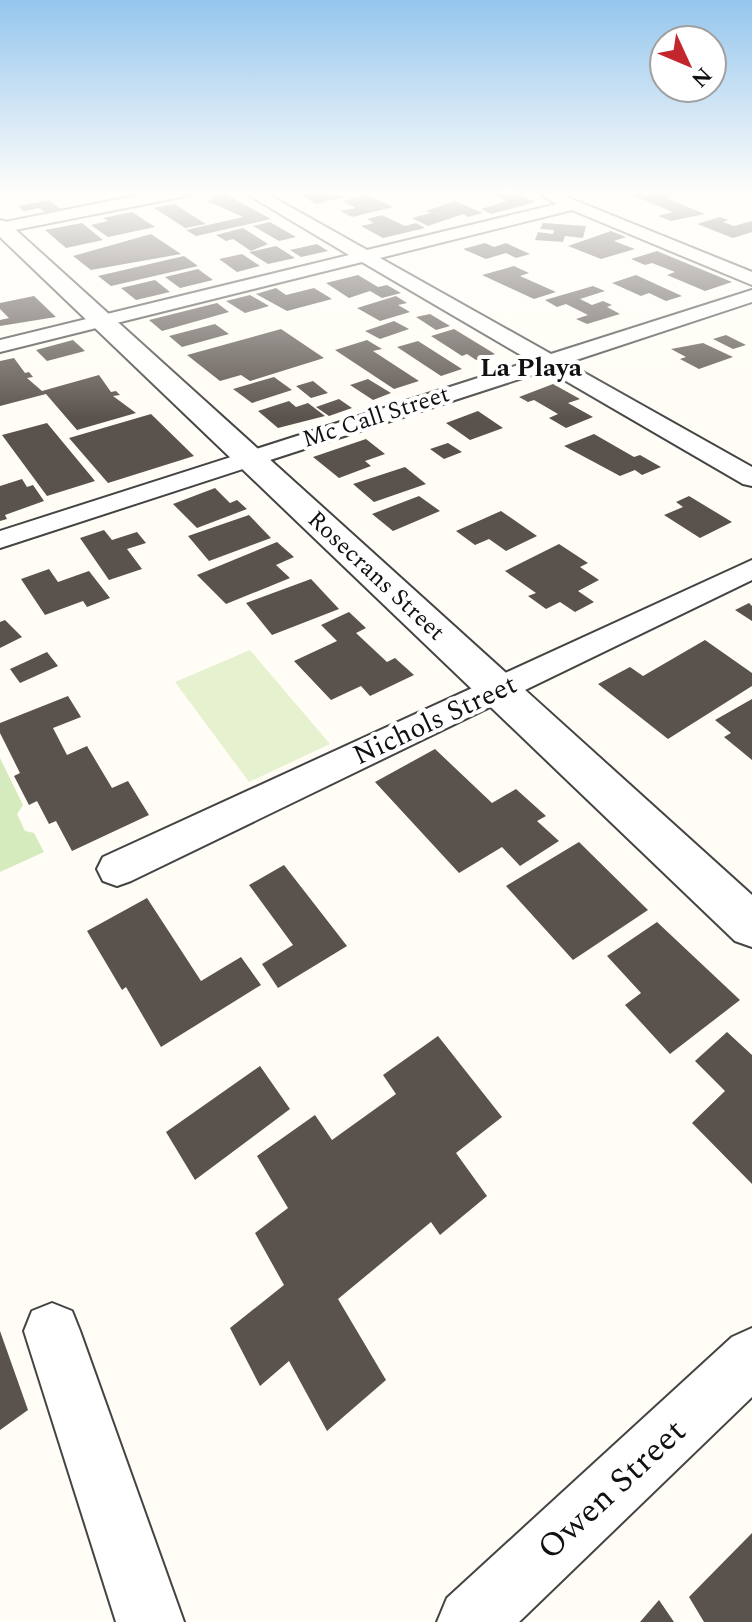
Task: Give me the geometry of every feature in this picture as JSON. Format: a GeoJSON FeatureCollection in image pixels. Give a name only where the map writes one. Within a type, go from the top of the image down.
{"type":"FeatureCollection","features":[{"type":"Feature","properties":{"kind":"street","name":"Rosecrans Street"},"geometry":{"type":"LineString","coordinates":[[43,267],[752,926]]}},
{"type":"Feature","properties":{"kind":"street"},"geometry":{"type":"LineString","coordinates":[[0,346],[321,267]]}},
{"type":"Feature","properties":{"kind":"street"},"geometry":{"type":"LineString","coordinates":[[383,267],[752,478]]}},
{"type":"Feature","properties":{"kind":"street"},"geometry":{"type":"LineString","coordinates":[[722,267],[752,279]]}},
{"type":"Feature","properties":{"kind":"street","name":"Mc Call Street"},"geometry":{"type":"LineString","coordinates":[[0,540],[752,296]]}},
{"type":"Feature","properties":{"kind":"street","name":"Nichols Street"},"geometry":{"type":"LineString","coordinates":[[117,869],[752,569]]}},
{"type":"Feature","properties":{"kind":"street"},"geometry":{"type":"LineString","coordinates":[[52,1331],[150,1622]]}},
{"type":"Feature","properties":{"kind":"street","name":"Owen Street"},"geometry":{"type":"LineString","coordinates":[[471,1622],[752,1357]]}},
{"type":"Feature","properties":{"kind":"green space"},"geometry":{"type":"Polygon","coordinates":[[[250,650],[330,744],[249,782],[175,682],[250,650]]]}},
{"type":"Feature","properties":{"kind":"green space"},"geometry":{"type":"Polygon","coordinates":[[[0,758],[23,805],[17,814],[25,831],[34,833],[44,852],[0,872],[0,758]]]}},
{"type":"Feature","properties":{"kind":"building"},"geometry":{"type":"Polygon","coordinates":[[[138,267],[195,267],[111,286],[98,276],[138,267]]]}},
{"type":"Feature","properties":{"kind":"building"},"geometry":{"type":"Polygon","coordinates":[[[230,267],[257,267],[237,272],[230,267]]]}},
{"type":"Feature","properties":{"kind":"building"},"geometry":{"type":"Polygon","coordinates":[[[515,267],[529,273],[520,276],[556,292],[534,299],[482,275],[515,267]]]}},
{"type":"Feature","properties":{"kind":"building"},"geometry":{"type":"Polygon","coordinates":[[[661,267],[695,267],[732,282],[705,291],[667,275],[675,272],[661,267]]]}},
{"type":"Feature","properties":{"kind":"building"},"geometry":{"type":"Polygon","coordinates":[[[198,269],[213,280],[180,288],[165,277],[198,269]]]}},
{"type":"Feature","properties":{"kind":"building"},"geometry":{"type":"Polygon","coordinates":[[[358,275],[378,287],[387,285],[401,293],[382,298],[370,291],[349,298],[326,283],[358,275]]]}},
{"type":"Feature","properties":{"kind":"building"},"geometry":{"type":"Polygon","coordinates":[[[636,275],[682,296],[666,301],[649,293],[641,296],[612,283],[636,275]]]}},
{"type":"Feature","properties":{"kind":"building"},"geometry":{"type":"Polygon","coordinates":[[[155,280],[170,292],[136,300],[121,288],[155,280]]]}},
{"type":"Feature","properties":{"kind":"building"},"geometry":{"type":"Polygon","coordinates":[[[593,286],[605,291],[580,299],[592,305],[603,301],[620,314],[587,324],[576,319],[588,315],[566,304],[557,307],[545,300],[593,286]]]}},
{"type":"Feature","properties":{"kind":"building"},"geometry":{"type":"Polygon","coordinates":[[[276,288],[286,295],[314,288],[332,299],[287,311],[256,294],[276,288]]]}},
{"type":"Feature","properties":{"kind":"building"},"geometry":{"type":"Polygon","coordinates":[[[250,295],[269,306],[245,313],[226,301],[250,295]]]}},
{"type":"Feature","properties":{"kind":"building"},"geometry":{"type":"Polygon","coordinates":[[[34,296],[56,317],[0,326],[0,320],[9,318],[0,309],[0,303],[34,296]]]}},
{"type":"Feature","properties":{"kind":"building"},"geometry":{"type":"Polygon","coordinates":[[[396,296],[407,303],[398,305],[410,312],[380,321],[357,308],[396,296]]]}},
{"type":"Feature","properties":{"kind":"building"},"geometry":{"type":"Polygon","coordinates":[[[217,303],[229,312],[162,331],[149,320],[217,303]]]}},
{"type":"Feature","properties":{"kind":"building"},"geometry":{"type":"Polygon","coordinates":[[[430,314],[450,326],[436,330],[416,317],[430,314]]]}},
{"type":"Feature","properties":{"kind":"building"},"geometry":{"type":"Polygon","coordinates":[[[394,321],[409,329],[380,339],[365,331],[394,321]]]}},
{"type":"Feature","properties":{"kind":"building"},"geometry":{"type":"Polygon","coordinates":[[[215,324],[229,334],[182,347],[169,336],[215,324]]]}},
{"type":"Feature","properties":{"kind":"building"},"geometry":{"type":"Polygon","coordinates":[[[281,329],[324,358],[250,381],[241,375],[220,381],[187,355],[281,329]]]}},
{"type":"Feature","properties":{"kind":"building"},"geometry":{"type":"Polygon","coordinates":[[[454,329],[495,354],[476,360],[467,354],[462,356],[431,336],[454,329]]]}},
{"type":"Feature","properties":{"kind":"building"},"geometry":{"type":"Polygon","coordinates":[[[726,335],[746,345],[733,349],[713,339],[726,335]]]}},
{"type":"Feature","properties":{"kind":"building"},"geometry":{"type":"Polygon","coordinates":[[[73,340],[85,351],[47,361],[36,350],[73,340]]]}},
{"type":"Feature","properties":{"kind":"building"},"geometry":{"type":"Polygon","coordinates":[[[367,340],[382,349],[373,351],[419,381],[394,389],[335,350],[367,340]]]}},
{"type":"Feature","properties":{"kind":"building"},"geometry":{"type":"Polygon","coordinates":[[[418,341],[462,369],[441,376],[397,347],[418,341]]]}},
{"type":"Feature","properties":{"kind":"building"},"geometry":{"type":"Polygon","coordinates":[[[703,343],[733,357],[699,369],[680,359],[686,357],[671,349],[703,343]]]}},
{"type":"Feature","properties":{"kind":"building"},"geometry":{"type":"Polygon","coordinates":[[[14,358],[25,373],[29,372],[33,377],[27,378],[42,391],[99,375],[111,392],[116,391],[120,395],[113,396],[136,413],[77,430],[46,394],[0,406],[0,361],[14,358]]]}},
{"type":"Feature","properties":{"kind":"building"},"geometry":{"type":"Polygon","coordinates":[[[274,377],[292,390],[252,403],[233,389],[274,377]]]}},
{"type":"Feature","properties":{"kind":"building"},"geometry":{"type":"Polygon","coordinates":[[[368,379],[391,393],[373,400],[350,385],[368,379]]]}},
{"type":"Feature","properties":{"kind":"building"},"geometry":{"type":"Polygon","coordinates":[[[313,381],[328,393],[311,398],[296,386],[313,381]]]}},
{"type":"Feature","properties":{"kind":"building"},"geometry":{"type":"Polygon","coordinates":[[[553,384],[580,399],[568,403],[593,417],[566,428],[549,418],[558,414],[534,400],[528,402],[519,397],[553,384]]]}},
{"type":"Feature","properties":{"kind":"building"},"geometry":{"type":"Polygon","coordinates":[[[339,399],[352,408],[329,416],[316,407],[339,399]]]}},
{"type":"Feature","properties":{"kind":"building"},"geometry":{"type":"Polygon","coordinates":[[[289,401],[296,407],[308,403],[325,416],[278,428],[258,411],[289,401]]]}},
{"type":"Feature","properties":{"kind":"building"},"geometry":{"type":"Polygon","coordinates":[[[478,411],[503,428],[470,440],[446,423],[478,411]]]}},
{"type":"Feature","properties":{"kind":"building"},"geometry":{"type":"Polygon","coordinates":[[[151,414],[194,456],[108,483],[69,438],[151,414]]]}},
{"type":"Feature","properties":{"kind":"building"},"geometry":{"type":"Polygon","coordinates":[[[47,423],[95,481],[47,496],[2,435],[47,423]]]}},
{"type":"Feature","properties":{"kind":"building"},"geometry":{"type":"Polygon","coordinates":[[[594,434],[634,457],[640,455],[661,467],[642,475],[635,470],[620,476],[564,446],[594,434]]]}},
{"type":"Feature","properties":{"kind":"building"},"geometry":{"type":"Polygon","coordinates":[[[366,439],[385,454],[365,461],[371,466],[339,478],[313,457],[366,439]]]}},
{"type":"Feature","properties":{"kind":"building"},"geometry":{"type":"Polygon","coordinates":[[[448,443],[462,452],[444,459],[430,449],[448,443]]]}},
{"type":"Feature","properties":{"kind":"building"},"geometry":{"type":"Polygon","coordinates":[[[405,467],[426,484],[374,502],[353,484],[405,467]]]}},
{"type":"Feature","properties":{"kind":"building"},"geometry":{"type":"Polygon","coordinates":[[[22,479],[27,487],[33,485],[44,501],[5,515],[7,519],[0,521],[0,486],[22,479]]]}},
{"type":"Feature","properties":{"kind":"building"},"geometry":{"type":"Polygon","coordinates":[[[215,488],[230,503],[237,500],[247,509],[197,528],[173,504],[215,488]]]}},
{"type":"Feature","properties":{"kind":"building"},"geometry":{"type":"Polygon","coordinates":[[[419,496],[440,511],[393,531],[372,514],[419,496]]]}},
{"type":"Feature","properties":{"kind":"building"},"geometry":{"type":"Polygon","coordinates":[[[689,496],[732,522],[700,538],[664,515],[683,507],[676,502],[689,496]]]}},
{"type":"Feature","properties":{"kind":"building"},"geometry":{"type":"Polygon","coordinates":[[[501,511],[537,536],[506,551],[489,539],[475,545],[456,531],[501,511]]]}},
{"type":"Feature","properties":{"kind":"building"},"geometry":{"type":"Polygon","coordinates":[[[249,515],[271,538],[209,561],[188,536],[249,515]]]}},
{"type":"Feature","properties":{"kind":"building"},"geometry":{"type":"Polygon","coordinates":[[[104,530],[112,540],[137,532],[146,543],[127,549],[142,569],[109,580],[80,538],[104,530]]]}},
{"type":"Feature","properties":{"kind":"building"},"geometry":{"type":"Polygon","coordinates":[[[277,542],[294,557],[276,565],[290,578],[226,604],[197,575],[277,542]]]}},
{"type":"Feature","properties":{"kind":"building"},"geometry":{"type":"Polygon","coordinates":[[[559,544],[588,563],[580,567],[599,580],[578,591],[594,602],[575,612],[560,602],[546,609],[528,596],[536,593],[505,571],[559,544]]]}},
{"type":"Feature","properties":{"kind":"building"},"geometry":{"type":"Polygon","coordinates":[[[49,569],[58,582],[89,571],[110,598],[87,607],[83,601],[45,615],[21,579],[49,569]]]}},
{"type":"Feature","properties":{"kind":"building"},"geometry":{"type":"Polygon","coordinates":[[[311,579],[339,609],[272,635],[246,603],[311,579]]]}},
{"type":"Feature","properties":{"kind":"building"},"geometry":{"type":"Polygon","coordinates":[[[749,603],[752,606],[752,621],[735,610],[749,603]]]}},
{"type":"Feature","properties":{"kind":"building"},"geometry":{"type":"Polygon","coordinates":[[[349,612],[366,628],[356,633],[387,662],[395,658],[414,675],[370,696],[361,686],[331,700],[294,661],[337,641],[321,625],[349,612]]]}},
{"type":"Feature","properties":{"kind":"building"},"geometry":{"type":"Polygon","coordinates":[[[5,620],[22,637],[0,648],[0,622],[5,620]]]}},
{"type":"Feature","properties":{"kind":"building"},"geometry":{"type":"Polygon","coordinates":[[[705,640],[752,673],[752,686],[668,739],[598,684],[630,667],[643,676],[705,640]]]}},
{"type":"Feature","properties":{"kind":"building"},"geometry":{"type":"Polygon","coordinates":[[[47,652],[58,666],[20,683],[10,669],[47,652]]]}},
{"type":"Feature","properties":{"kind":"building"},"geometry":{"type":"Polygon","coordinates":[[[68,696],[81,717],[53,728],[67,755],[87,746],[112,788],[128,781],[149,815],[72,851],[56,821],[49,824],[37,801],[29,805],[14,776],[20,773],[0,733],[0,723],[68,696]]]}},
{"type":"Feature","properties":{"kind":"building"},"geometry":{"type":"Polygon","coordinates":[[[752,699],[752,760],[724,737],[731,733],[715,720],[752,699]]]}},
{"type":"Feature","properties":{"kind":"building"},"geometry":{"type":"Polygon","coordinates":[[[435,749],[492,803],[516,789],[546,816],[537,821],[559,841],[520,866],[502,847],[459,873],[375,782],[435,749]]]}},
{"type":"Feature","properties":{"kind":"building"},"geometry":{"type":"Polygon","coordinates":[[[579,842],[648,910],[573,960],[506,886],[579,842]]]}},
{"type":"Feature","properties":{"kind":"building"},"geometry":{"type":"Polygon","coordinates":[[[284,865],[347,946],[278,988],[262,964],[293,945],[249,885],[284,865]]]}},
{"type":"Feature","properties":{"kind":"building"},"geometry":{"type":"Polygon","coordinates":[[[147,898],[201,981],[241,957],[261,985],[161,1047],[126,987],[122,990],[87,931],[147,898]]]}},
{"type":"Feature","properties":{"kind":"building"},"geometry":{"type":"Polygon","coordinates":[[[657,922],[740,1000],[670,1054],[625,1005],[641,993],[607,956],[657,922]]]}},
{"type":"Feature","properties":{"kind":"building"},"geometry":{"type":"Polygon","coordinates":[[[727,1032],[752,1055],[752,1184],[692,1123],[725,1091],[695,1061],[727,1032]]]}},
{"type":"Feature","properties":{"kind":"building"},"geometry":{"type":"Polygon","coordinates":[[[438,1036],[502,1117],[456,1153],[487,1196],[440,1235],[431,1222],[338,1299],[386,1380],[327,1431],[289,1361],[260,1386],[230,1328],[284,1285],[255,1233],[288,1208],[257,1156],[315,1115],[332,1140],[396,1094],[383,1075],[438,1036]]]}},
{"type":"Feature","properties":{"kind":"building"},"geometry":{"type":"Polygon","coordinates":[[[260,1066],[290,1109],[195,1180],[166,1132],[260,1066]]]}},
{"type":"Feature","properties":{"kind":"building"},"geometry":{"type":"Polygon","coordinates":[[[0,1331],[28,1410],[0,1430],[0,1331]]]}},
{"type":"Feature","properties":{"kind":"building"},"geometry":{"type":"Polygon","coordinates":[[[752,1533],[752,1622],[704,1622],[689,1597],[752,1533]]]}},
{"type":"Feature","properties":{"kind":"building"},"geometry":{"type":"Polygon","coordinates":[[[659,1600],[674,1622],[640,1622],[659,1600]]]}},
{"type":"Feature","properties":{"kind":"district","name":"La Playa"},"geometry":{"type":"Point","coordinates":[531,368]}}]}
